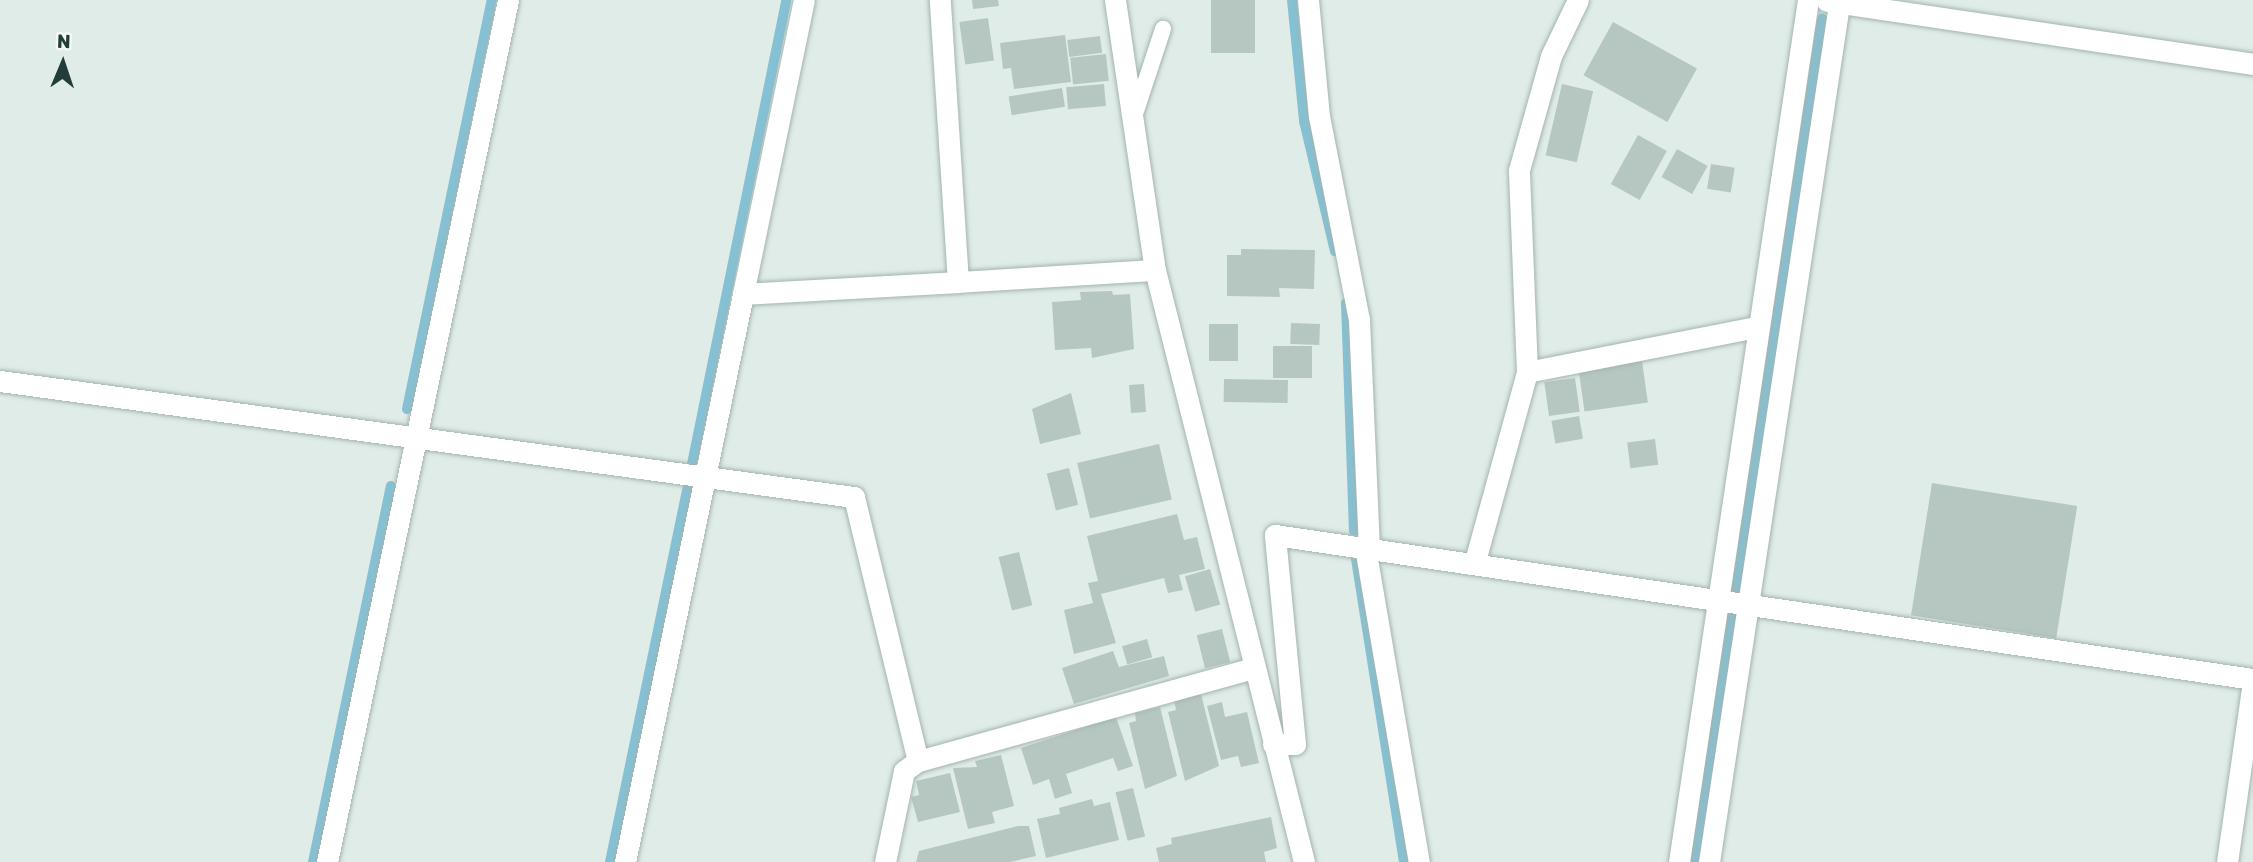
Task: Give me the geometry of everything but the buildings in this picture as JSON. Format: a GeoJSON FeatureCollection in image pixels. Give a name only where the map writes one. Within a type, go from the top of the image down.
{"type":"FeatureCollection","features":[{"type":"Feature","properties":{"kind":"street"},"geometry":{"type":"LineString","coordinates":[[327,862],[508,0]]}},
{"type":"Feature","properties":{"kind":"street"},"geometry":{"type":"LineString","coordinates":[[625,862],[804,0]]}},
{"type":"Feature","properties":{"kind":"street"},"geometry":{"type":"LineString","coordinates":[[940,0],[958,282]]}},
{"type":"Feature","properties":{"kind":"street"},"geometry":{"type":"LineString","coordinates":[[1115,0],[1155,270],[1253,668],[1304,862]]}},
{"type":"Feature","properties":{"kind":"street"},"geometry":{"type":"LineString","coordinates":[[1308,0],[1319,116],[1359,320],[1367,547],[1419,862]]}},
{"type":"Feature","properties":{"kind":"street"},"geometry":{"type":"LineString","coordinates":[[1475,561],[1527,372],[1519,170],[1551,56],[1578,0]]}},
{"type":"Feature","properties":{"kind":"street"},"geometry":{"type":"LineString","coordinates":[[1679,862],[1808,0]]}},
{"type":"Feature","properties":{"kind":"street"},"geometry":{"type":"LineString","coordinates":[[1709,862],[1832,2],[2253,64]]}},
{"type":"Feature","properties":{"kind":"street"},"geometry":{"type":"LineString","coordinates":[[743,294],[1155,270]]}},
{"type":"Feature","properties":{"kind":"street"},"geometry":{"type":"LineString","coordinates":[[1527,372],[1757,327]]}},
{"type":"Feature","properties":{"kind":"street"},"geometry":{"type":"LineString","coordinates":[[0,382],[854,497],[918,761]]}},
{"type":"Feature","properties":{"kind":"street"},"geometry":{"type":"LineString","coordinates":[[1273,744],[1295,744],[1275,535],[1475,561],[2253,680],[2227,862]]}},
{"type":"Feature","properties":{"kind":"street"},"geometry":{"type":"LineString","coordinates":[[885,862],[904,771],[918,761],[1253,668]]}},
{"type":"Feature","properties":{"kind":"lane"},"geometry":{"type":"LineString","coordinates":[[1133,121],[1163,29]]}},
{"type":"Feature","properties":{"kind":"waterway"},"geometry":{"type":"LineString","coordinates":[[407,409],[492,0]]}},
{"type":"Feature","properties":{"kind":"waterway"},"geometry":{"type":"LineString","coordinates":[[692,464],[786,0]]}},
{"type":"Feature","properties":{"kind":"waterway"},"geometry":{"type":"LineString","coordinates":[[1292,0],[1304,121],[1335,251]]}},
{"type":"Feature","properties":{"kind":"waterway"},"geometry":{"type":"LineString","coordinates":[[1736,590],[1822,18]]}},
{"type":"Feature","properties":{"kind":"waterway"},"geometry":{"type":"LineString","coordinates":[[1346,303],[1354,531]]}},
{"type":"Feature","properties":{"kind":"waterway"},"geometry":{"type":"LineString","coordinates":[[313,862],[391,486]]}},
{"type":"Feature","properties":{"kind":"waterway"},"geometry":{"type":"LineString","coordinates":[[610,862],[687,489]]}},
{"type":"Feature","properties":{"kind":"waterway"},"geometry":{"type":"LineString","coordinates":[[1356,559],[1404,862]]}},
{"type":"Feature","properties":{"kind":"waterway"},"geometry":{"type":"LineString","coordinates":[[1695,862],[1733,612]]}}]}
